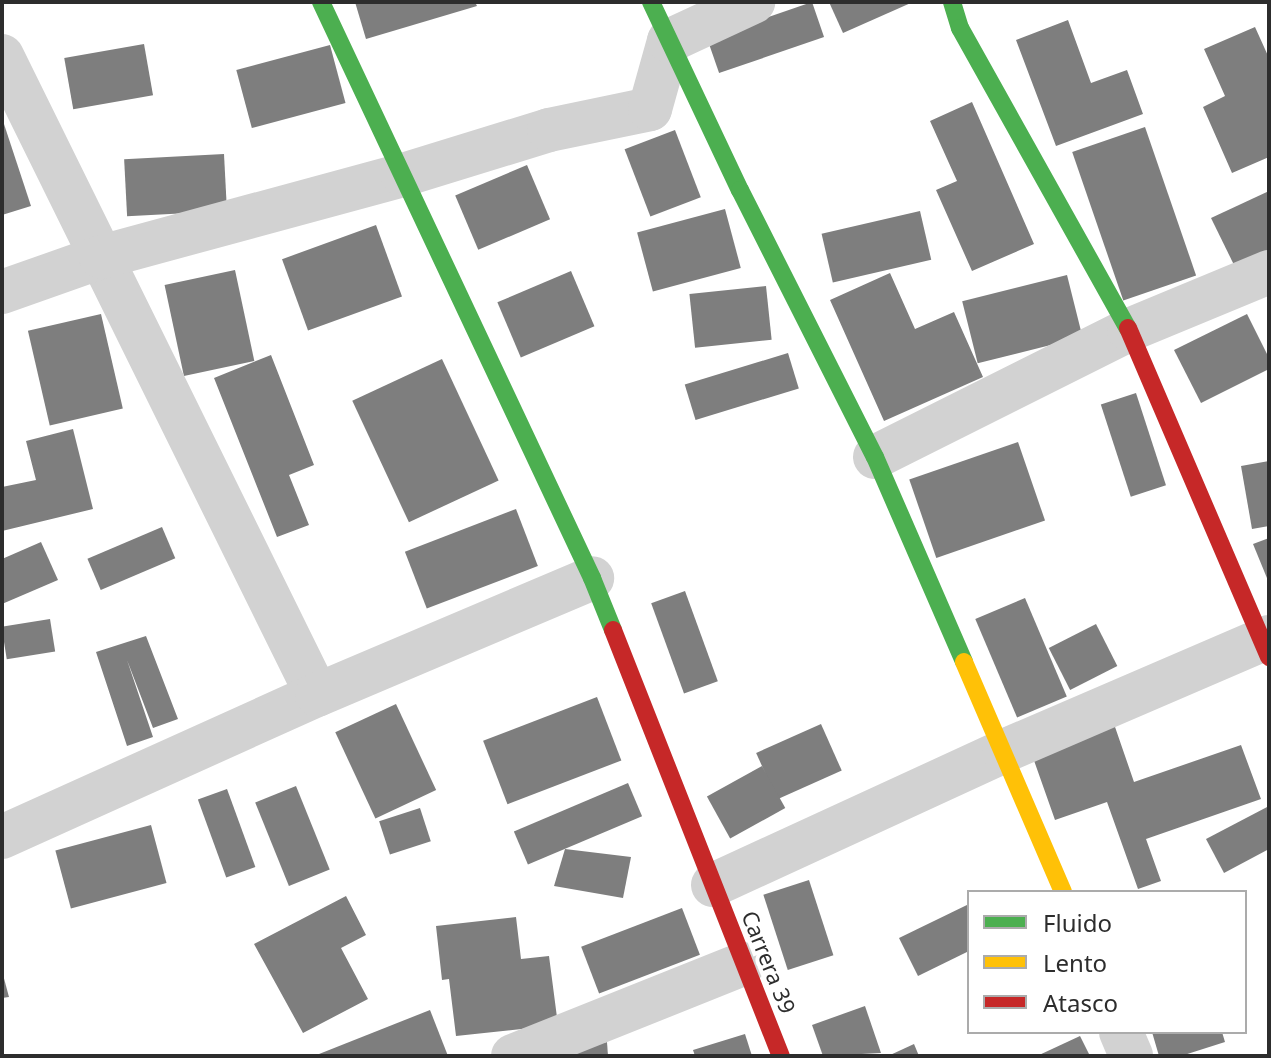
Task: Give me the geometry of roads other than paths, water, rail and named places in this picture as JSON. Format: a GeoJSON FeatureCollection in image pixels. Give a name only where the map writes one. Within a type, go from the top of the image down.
{"type":"FeatureCollection","features":[{"type":"Feature","properties":{"kind":"street","name":"Carrera 39"},"geometry":{"type":"LineString","coordinates":[[321,2],[592,578],[781,1056]]}},
{"type":"Feature","properties":{"kind":"street"},"geometry":{"type":"LineString","coordinates":[[651,2],[875,457],[1062,890]]}},
{"type":"Feature","properties":{"kind":"street"},"geometry":{"type":"LineString","coordinates":[[2,292],[101,257],[403,175],[549,130],[650,109],[669,41],[753,2]]}},
{"type":"Feature","properties":{"kind":"street"},"geometry":{"type":"LineString","coordinates":[[713,885],[1004,751],[1266,645],[1129,330],[960,28],[952,2]]}},
{"type":"Feature","properties":{"kind":"street"},"geometry":{"type":"LineString","coordinates":[[2,56],[317,695]]}},
{"type":"Feature","properties":{"kind":"street"},"geometry":{"type":"LineString","coordinates":[[875,457],[1129,330],[1269,272]]}},
{"type":"Feature","properties":{"kind":"street"},"geometry":{"type":"LineString","coordinates":[[6,824],[592,578]]}},
{"type":"Feature","properties":{"kind":"street"},"geometry":{"type":"LineString","coordinates":[[513,1056],[743,964]]}},
{"type":"Feature","properties":{"kind":"street"},"geometry":{"type":"LineString","coordinates":[[1122,1034],[1131,1056]]}}]}
